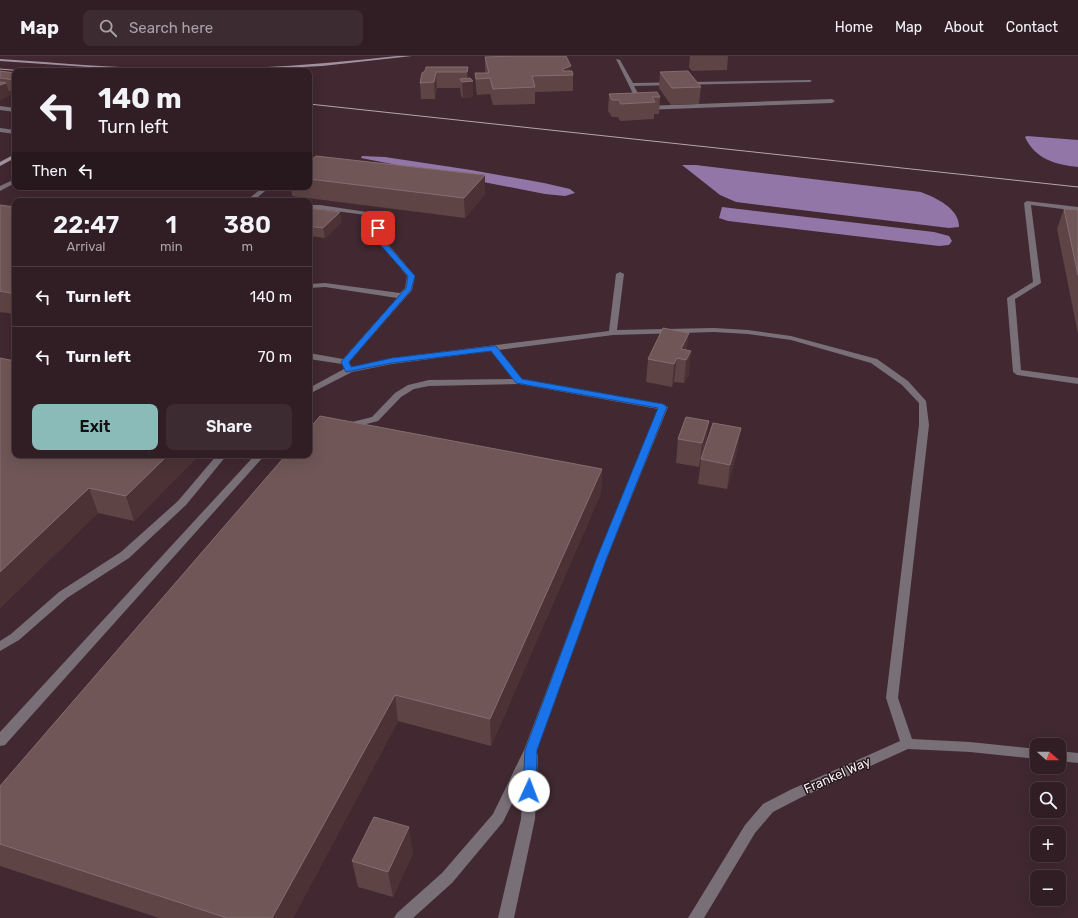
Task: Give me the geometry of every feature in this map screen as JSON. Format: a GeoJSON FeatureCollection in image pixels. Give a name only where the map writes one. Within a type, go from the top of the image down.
{"type":"FeatureCollection","features":[{"type":"Feature","properties":{"kind":"main road"},"geometry":{"type":"LineString","coordinates":[[269,68],[300,67],[410,56]]}},
{"type":"Feature","properties":{"kind":"main road"},"geometry":{"type":"LineString","coordinates":[[0,60],[120,68]]}},
{"type":"Feature","properties":{"kind":"main road"},"geometry":{"type":"LineString","coordinates":[[0,164],[12,158]]}},
{"type":"Feature","properties":{"kind":"lane"},"geometry":{"type":"LineString","coordinates":[[618,60],[643,108],[832,101]]}},
{"type":"Feature","properties":{"kind":"lane"},"geometry":{"type":"LineString","coordinates":[[631,85],[810,81]]}},
{"type":"Feature","properties":{"kind":"lane"},"geometry":{"type":"LineString","coordinates":[[0,108],[12,110]]}},
{"type":"Feature","properties":{"kind":"lane"},"geometry":{"type":"LineString","coordinates":[[0,130],[12,132]]}},
{"type":"Feature","properties":{"kind":"lane"},"geometry":{"type":"LineString","coordinates":[[0,189],[12,183]]}},
{"type":"Feature","properties":{"kind":"lane"},"geometry":{"type":"LineString","coordinates":[[253,198],[264,190]]}},
{"type":"Feature","properties":{"kind":"lane"},"geometry":{"type":"LineString","coordinates":[[1078,209],[1027,203],[1037,284],[1011,298],[1017,372],[1078,381]]}},
{"type":"Feature","properties":{"kind":"lane"},"geometry":{"type":"LineString","coordinates":[[312,207],[385,216],[378,228],[377,235],[380,241],[412,276],[409,288],[347,366],[312,389]]}},
{"type":"Feature","properties":{"kind":"lane"},"geometry":{"type":"LineString","coordinates":[[614,333],[620,274]]}},
{"type":"Feature","properties":{"kind":"lane"},"geometry":{"type":"LineString","coordinates":[[312,286],[325,285],[402,296]]}},
{"type":"Feature","properties":{"kind":"lane"},"geometry":{"type":"LineString","coordinates":[[312,357],[347,366],[614,333],[714,330],[748,332],[791,338],[874,361],[905,383],[923,403],[924,425],[892,698],[907,744]]}},
{"type":"Feature","properties":{"kind":"lane"},"geometry":{"type":"LineString","coordinates":[[493,348],[519,381]]}},
{"type":"Feature","properties":{"kind":"lane"},"geometry":{"type":"LineString","coordinates":[[338,426],[352,425],[375,419],[398,395],[411,388],[429,383],[519,381],[663,407],[601,560],[531,750],[498,818],[447,878],[402,918]]}},
{"type":"Feature","properties":{"kind":"lane"},"geometry":{"type":"LineString","coordinates":[[0,646],[15,637],[63,595],[125,555],[182,503],[220,458]]}},
{"type":"Feature","properties":{"kind":"lane"},"geometry":{"type":"LineString","coordinates":[[0,741],[257,458]]}},
{"type":"Feature","properties":{"kind":"lane","name":"Frankel Way"},"geometry":{"type":"LineString","coordinates":[[696,918],[750,830],[768,808],[795,794],[907,744],[970,747],[1030,753]]}},
{"type":"Feature","properties":{"kind":"lane"},"geometry":{"type":"LineString","coordinates":[[506,918],[528,819],[531,750]]}},
{"type":"Feature","properties":{"kind":"lane"},"geometry":{"type":"LineString","coordinates":[[1066,757],[1078,758]]}},
{"type":"Feature","properties":{"kind":"shaded area"},"geometry":{"type":"Polygon","coordinates":[[[1025,137],[1078,140],[1078,167],[1062,165],[1040,156],[1029,145],[1025,137]]]}},
{"type":"Feature","properties":{"kind":"shaded area"},"geometry":{"type":"Polygon","coordinates":[[[362,156],[385,157],[471,170],[544,183],[570,189],[575,193],[565,196],[545,194],[361,158],[362,156]]]}},
{"type":"Feature","properties":{"kind":"shaded area"},"geometry":{"type":"Polygon","coordinates":[[[682,165],[696,165],[921,192],[933,197],[951,209],[958,220],[959,227],[949,228],[736,202],[720,195],[682,165]]]}},
{"type":"Feature","properties":{"kind":"shaded area"},"geometry":{"type":"Polygon","coordinates":[[[722,207],[934,232],[949,236],[952,241],[949,245],[939,246],[728,221],[719,218],[722,207]]]}},
{"type":"Feature","properties":{"kind":"building"},"geometry":{"type":"Polygon","coordinates":[[[566,56],[571,66],[563,69],[563,71],[572,71],[573,75],[532,76],[535,87],[493,89],[490,78],[476,79],[475,73],[489,73],[485,57],[566,56]]]}},
{"type":"Feature","properties":{"kind":"building"},"geometry":{"type":"Polygon","coordinates":[[[426,67],[468,67],[467,72],[436,72],[434,82],[420,83],[422,73],[425,71],[426,67]]]}},
{"type":"Feature","properties":{"kind":"building"},"geometry":{"type":"Polygon","coordinates":[[[0,71],[12,73],[12,80],[0,78],[0,71]]]}},
{"type":"Feature","properties":{"kind":"building"},"geometry":{"type":"Polygon","coordinates":[[[688,71],[701,87],[672,88],[660,72],[688,71]]]}},
{"type":"Feature","properties":{"kind":"building"},"geometry":{"type":"Polygon","coordinates":[[[470,78],[473,81],[462,82],[460,79],[470,78]]]}},
{"type":"Feature","properties":{"kind":"building"},"geometry":{"type":"Polygon","coordinates":[[[657,92],[660,97],[652,97],[655,102],[621,104],[619,100],[612,100],[609,94],[657,92]]]}},
{"type":"Feature","properties":{"kind":"building"},"geometry":{"type":"Polygon","coordinates":[[[316,156],[485,175],[464,198],[312,179],[312,159],[316,156]]]}},
{"type":"Feature","properties":{"kind":"building"},"geometry":{"type":"Polygon","coordinates":[[[0,205],[12,207],[12,293],[0,291],[0,205]]]}},
{"type":"Feature","properties":{"kind":"building"},"geometry":{"type":"Polygon","coordinates":[[[312,208],[340,212],[323,228],[312,226],[312,208]]]}},
{"type":"Feature","properties":{"kind":"building"},"geometry":{"type":"Polygon","coordinates":[[[1064,209],[1078,210],[1078,275],[1064,209]]]}},
{"type":"Feature","properties":{"kind":"building"},"geometry":{"type":"Polygon","coordinates":[[[663,328],[689,333],[681,349],[691,351],[686,360],[677,358],[674,364],[648,359],[663,328]]]}},
{"type":"Feature","properties":{"kind":"building"},"geometry":{"type":"Polygon","coordinates":[[[0,358],[12,360],[12,458],[165,458],[126,496],[89,488],[0,572],[0,358]]]}},
{"type":"Feature","properties":{"kind":"building"},"geometry":{"type":"Polygon","coordinates":[[[320,416],[602,469],[490,719],[395,695],[272,918],[227,918],[0,844],[0,786],[283,458],[312,458],[312,425],[320,416]]]}},
{"type":"Feature","properties":{"kind":"building"},"geometry":{"type":"Polygon","coordinates":[[[686,417],[709,421],[702,443],[678,439],[686,417]]]}},
{"type":"Feature","properties":{"kind":"building"},"geometry":{"type":"Polygon","coordinates":[[[713,423],[741,428],[730,465],[701,459],[713,423]]]}},
{"type":"Feature","properties":{"kind":"building"},"geometry":{"type":"Polygon","coordinates":[[[374,817],[409,827],[388,872],[352,861],[374,817]]]}},
{"type":"Feature","properties":{"kind":"tram line"},"geometry":{"type":"LineString","coordinates":[[0,69],[12,70]]}},
{"type":"Feature","properties":{"kind":"tram line"},"geometry":{"type":"LineString","coordinates":[[312,104],[1078,187]]}},
{"type":"Feature","properties":{"kind":"route"},"geometry":{"type":"LineString","coordinates":[[378,228],[377,235],[380,241],[412,276],[409,288],[345,362],[348,370],[392,360],[493,348],[519,381],[663,407],[601,560],[531,750],[529,791]]}}]}
